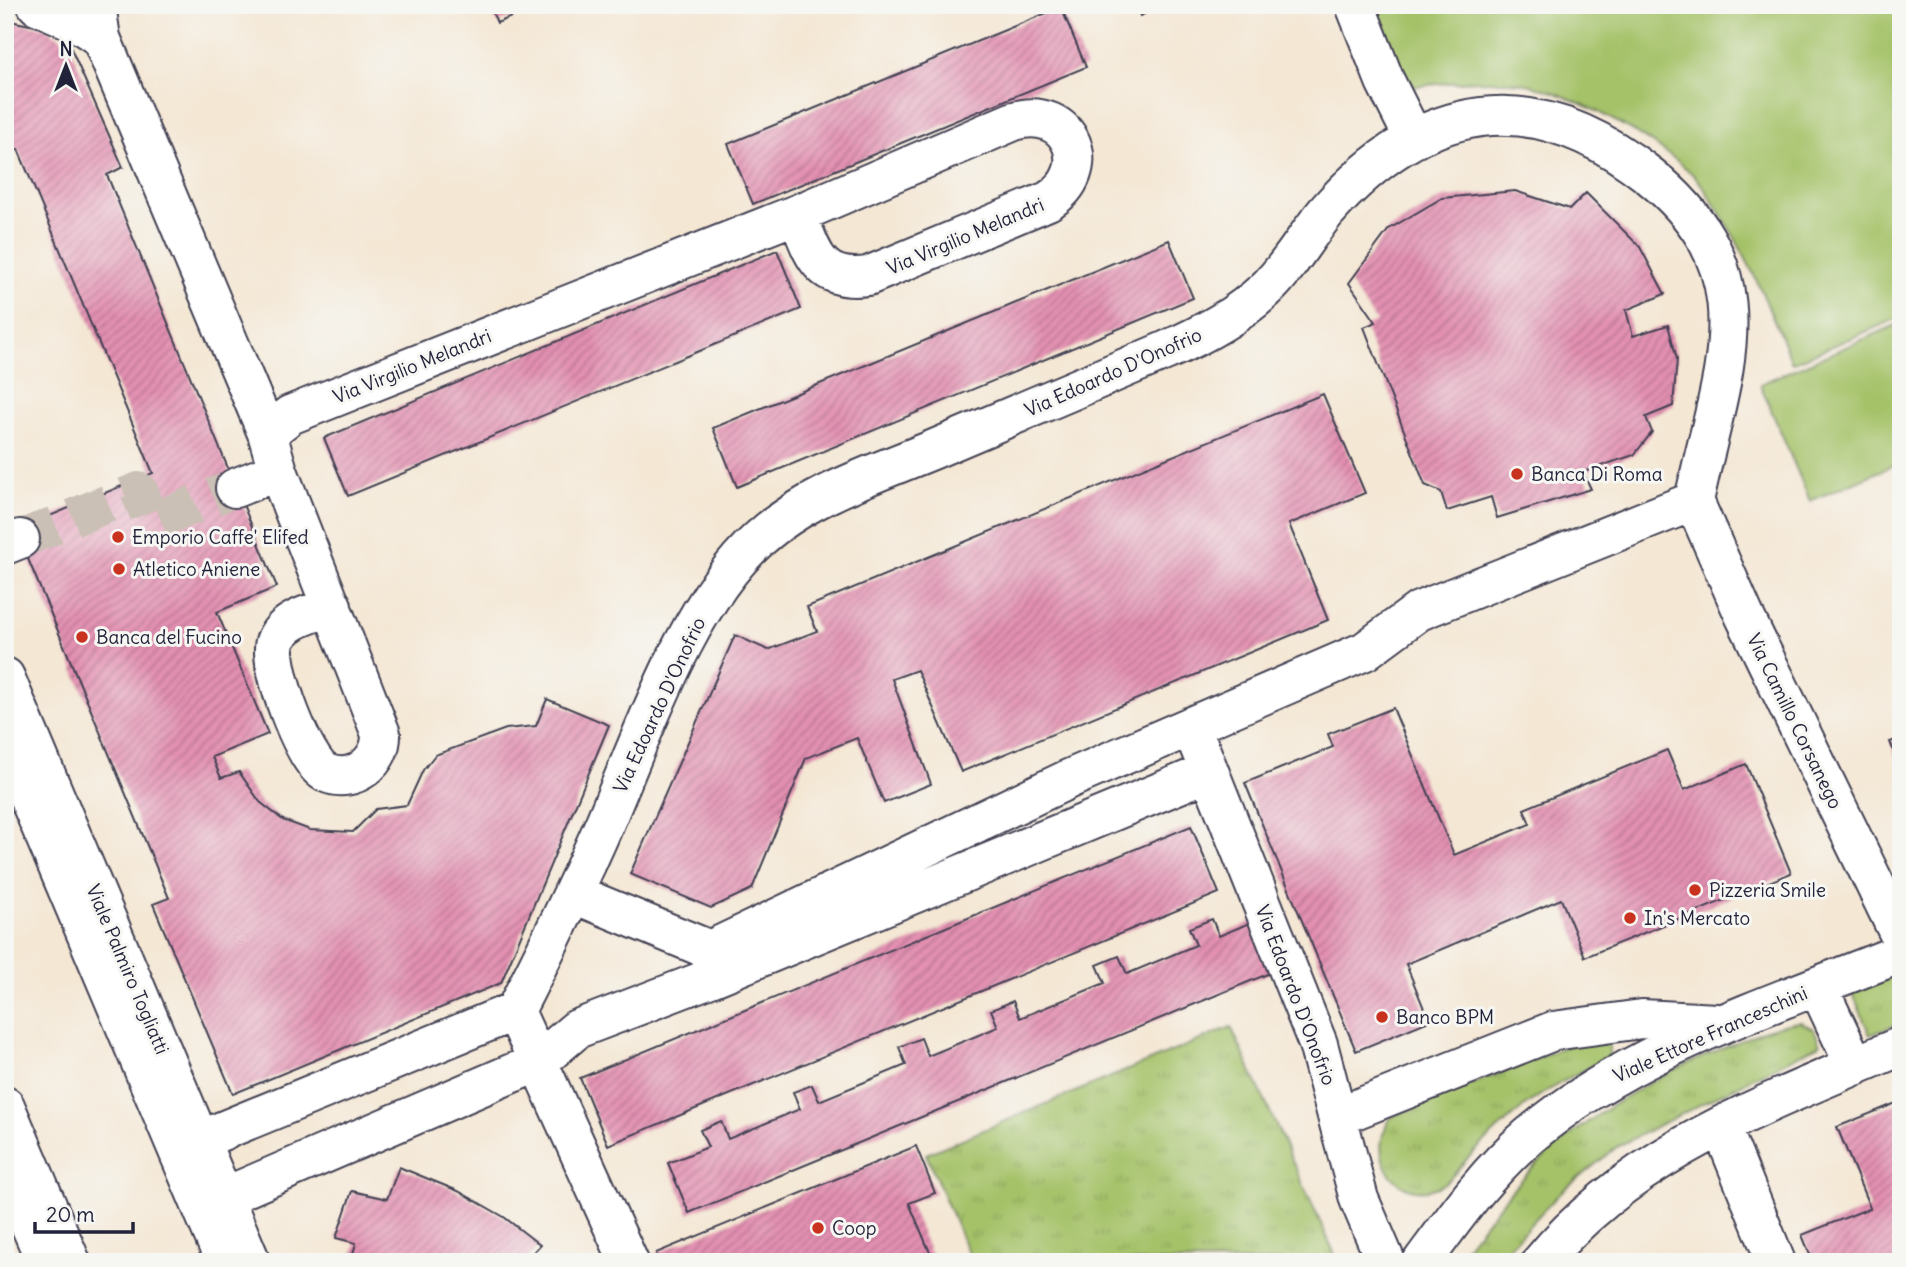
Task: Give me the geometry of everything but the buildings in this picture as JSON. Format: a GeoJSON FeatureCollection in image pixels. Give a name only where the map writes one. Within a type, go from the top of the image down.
{"type":"FeatureCollection","features":[{"type":"Feature","properties":{"kind":"street"},"geometry":{"type":"LineString","coordinates":[[37,5],[80,24],[99,21],[267,433],[278,471],[332,606]]}},
{"type":"Feature","properties":{"kind":"street"},"geometry":{"type":"LineString","coordinates":[[1355,5],[1385,81],[1414,139]]}},
{"type":"Feature","properties":{"kind":"street","name":"Via Edoardo D'Onofrio"},"geometry":{"type":"LineString","coordinates":[[515,1011],[574,894],[658,699],[690,636],[714,592],[758,540],[796,513],[861,480],[1173,348],[1212,328],[1263,292],[1345,193],[1414,139],[1455,121],[1485,114],[1530,117],[1581,133],[1629,159],[1657,181],[1690,218],[1711,249],[1723,275],[1730,327],[1725,367],[1694,501]]}},
{"type":"Feature","properties":{"kind":"street","name":"Via Virgilio Melandri"},"geometry":{"type":"LineString","coordinates":[[267,433],[290,415],[797,214],[1022,119],[1036,117],[1058,125],[1072,144],[1075,166],[1067,186],[1048,201],[868,276],[852,278],[827,271],[814,253],[797,214]]}},
{"type":"Feature","properties":{"kind":"street"},"geometry":{"type":"LineString","coordinates":[[235,488],[278,471]]}},
{"type":"Feature","properties":{"kind":"street"},"geometry":{"type":"LineString","coordinates":[[223,1197],[538,1062],[577,1029],[712,964],[1071,778],[1364,651],[1419,611],[1694,501]]}},
{"type":"Feature","properties":{"kind":"street","name":"Via Camillo Corsanego"},"geometry":{"type":"LineString","coordinates":[[1694,501],[1745,617],[1901,938]]}},
{"type":"Feature","properties":{"kind":"street","name":"Viale Palmiro Togliatti"},"geometry":{"type":"LineString","coordinates":[[5,677],[251,1262]]}},
{"type":"Feature","properties":{"kind":"street","name":"Via Edoardo D'Onofrio"},"geometry":{"type":"LineString","coordinates":[[1191,726],[1312,1026],[1339,1116],[1359,1199],[1387,1262]]}},
{"type":"Feature","properties":{"kind":"street","name":"Viale Palmiro Togliatti"},"geometry":{"type":"LineString","coordinates":[[5,742],[225,1262]]}},
{"type":"Feature","properties":{"kind":"street"},"geometry":{"type":"LineString","coordinates":[[574,894],[712,964],[1208,772]]}},
{"type":"Feature","properties":{"kind":"street","name":"Viale Ettore Franceschini"},"geometry":{"type":"LineString","coordinates":[[1422,1262],[1492,1170],[1561,1111],[1632,1065],[1901,953]]}},
{"type":"Feature","properties":{"kind":"street"},"geometry":{"type":"LineString","coordinates":[[1818,987],[1855,1066]]}},
{"type":"Feature","properties":{"kind":"street"},"geometry":{"type":"LineString","coordinates":[[200,1140],[515,1011],[629,1262]]}},
{"type":"Feature","properties":{"kind":"street"},"geometry":{"type":"LineString","coordinates":[[1339,1116],[1553,1031],[1608,1021],[1642,1019],[1730,1023]]}},
{"type":"Feature","properties":{"kind":"street"},"geometry":{"type":"LineString","coordinates":[[1541,1262],[1604,1198],[1659,1159],[1721,1126],[1901,1046]]}},
{"type":"Feature","properties":{"kind":"street"},"geometry":{"type":"LineString","coordinates":[[5,1106],[71,1262]]}},
{"type":"Feature","properties":{"kind":"street"},"geometry":{"type":"LineString","coordinates":[[1721,1126],[1776,1262]]}},
{"type":"Feature","properties":{"kind":"street"},"geometry":{"type":"LineString","coordinates":[[5,1167],[46,1262]]}},
{"type":"Feature","properties":{"kind":"green space"},"geometry":{"type":"Polygon","coordinates":[[[1375,5],[1901,5],[1901,317],[1792,363],[1740,247],[1703,186],[1683,165],[1614,120],[1540,87],[1493,81],[1409,87],[1375,5]]]}},
{"type":"Feature","properties":{"kind":"green space"},"geometry":{"type":"Polygon","coordinates":[[[1901,323],[1901,462],[1810,501],[1760,384],[1901,323]]]}},
{"type":"Feature","properties":{"kind":"green space"},"geometry":{"type":"Polygon","coordinates":[[[1901,971],[1901,1023],[1870,1035],[1852,991],[1901,971]]]}},
{"type":"Feature","properties":{"kind":"green space"},"geometry":{"type":"Polygon","coordinates":[[[1801,1022],[1814,1029],[1820,1044],[1618,1146],[1560,1193],[1495,1262],[1454,1262],[1525,1176],[1552,1150],[1591,1120],[1654,1081],[1698,1059],[1750,1036],[1801,1022]]]}},
{"type":"Feature","properties":{"kind":"green space"},"geometry":{"type":"Polygon","coordinates":[[[1231,1027],[1338,1261],[972,1262],[926,1154],[1231,1027]]]}},
{"type":"Feature","properties":{"kind":"green space"},"geometry":{"type":"Polygon","coordinates":[[[1597,1034],[1609,1044],[1609,1056],[1526,1105],[1441,1186],[1427,1190],[1411,1189],[1392,1177],[1384,1163],[1381,1145],[1391,1117],[1597,1034]]]}},
{"type":"Feature","properties":{"kind":"tunnel"},"geometry":{"type":"LineString","coordinates":[[20,539],[139,491],[152,522],[235,488]]}},
{"type":"Feature","properties":{"kind":"place","name":"Banca Di Roma"},"geometry":{"type":"Point","coordinates":[1517,474]}},
{"type":"Feature","properties":{"kind":"place","name":"Emporio Caffe' Elifed"},"geometry":{"type":"Point","coordinates":[118,537]}},
{"type":"Feature","properties":{"kind":"place","name":"Atletico Aniene"},"geometry":{"type":"Point","coordinates":[119,569]}},
{"type":"Feature","properties":{"kind":"place","name":"Banca del Fucino"},"geometry":{"type":"Point","coordinates":[82,637]}},
{"type":"Feature","properties":{"kind":"place","name":"Pizzeria Smile"},"geometry":{"type":"Point","coordinates":[1695,890]}},
{"type":"Feature","properties":{"kind":"place","name":"In's Mercato"},"geometry":{"type":"Point","coordinates":[1630,918]}},
{"type":"Feature","properties":{"kind":"place","name":"Banco BPM"},"geometry":{"type":"Point","coordinates":[1382,1017]}},
{"type":"Feature","properties":{"kind":"place","name":"Coop"},"geometry":{"type":"Point","coordinates":[818,1228]}}]}
